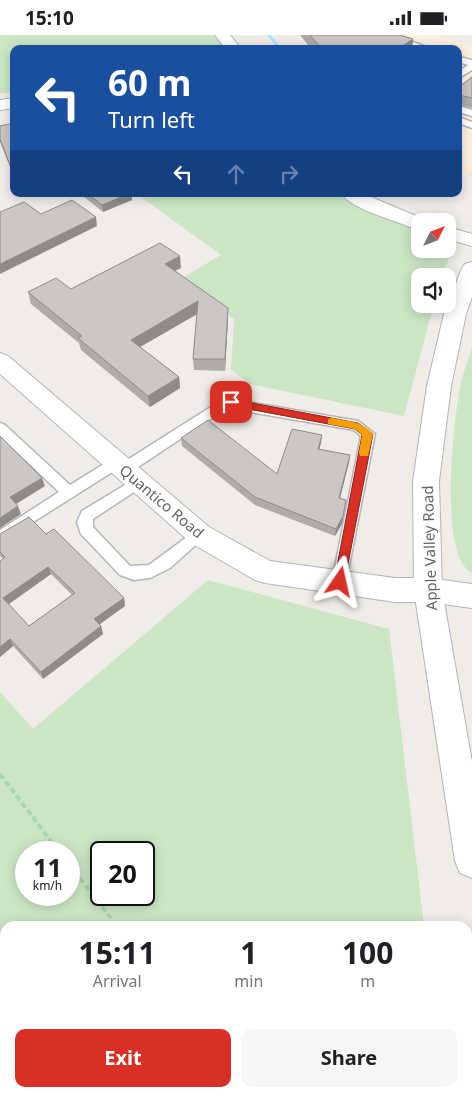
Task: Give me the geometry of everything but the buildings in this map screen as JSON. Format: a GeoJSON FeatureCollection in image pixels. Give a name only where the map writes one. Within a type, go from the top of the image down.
{"type":"FeatureCollection","features":[{"type":"Feature","properties":{"kind":"street"},"geometry":{"type":"LineString","coordinates":[[222,35],[231,45]]}},
{"type":"Feature","properties":{"kind":"street"},"geometry":{"type":"LineString","coordinates":[[356,197],[371,205],[411,221]]}},
{"type":"Feature","properties":{"kind":"street"},"geometry":{"type":"LineString","coordinates":[[456,235],[472,240]]}},
{"type":"Feature","properties":{"kind":"street","name":"Apple Valley Road"},"geometry":{"type":"LineString","coordinates":[[472,268],[455,314],[439,386],[426,481],[428,590],[472,861]]}},
{"type":"Feature","properties":{"kind":"street","name":"Quantico Road"},"geometry":{"type":"LineString","coordinates":[[0,361],[200,535],[265,571],[395,590],[428,590],[472,596]]}},
{"type":"Feature","properties":{"kind":"lane"},"geometry":{"type":"LineString","coordinates":[[386,35],[416,45]]}},
{"type":"Feature","properties":{"kind":"lane"},"geometry":{"type":"LineString","coordinates":[[462,77],[472,64]]}},
{"type":"Feature","properties":{"kind":"lane"},"geometry":{"type":"LineString","coordinates":[[0,537],[69,493],[126,471],[225,403],[358,426],[368,434],[340,582]]}},
{"type":"Feature","properties":{"kind":"lane"},"geometry":{"type":"LineString","coordinates":[[0,428],[69,493]]}},
{"type":"Feature","properties":{"kind":"lane"},"geometry":{"type":"LineString","coordinates":[[126,471],[94,510],[87,515],[84,522],[86,530],[126,571],[133,575],[142,575],[152,571],[200,535]]}},
{"type":"Feature","properties":{"kind":"path"},"geometry":{"type":"LineString","coordinates":[[0,774],[51,841]]}},
{"type":"Feature","properties":{"kind":"path"},"geometry":{"type":"LineString","coordinates":[[80,878],[113,921]]}},
{"type":"Feature","properties":{"kind":"shaded area"},"geometry":{"type":"Polygon","coordinates":[[[297,35],[436,35],[472,46],[472,169],[466,177],[462,175],[462,45],[306,45],[297,35]]]}},
{"type":"Feature","properties":{"kind":"green space"},"geometry":{"type":"Polygon","coordinates":[[[0,35],[216,35],[224,45],[10,45],[10,93],[0,94],[0,35]]]}},
{"type":"Feature","properties":{"kind":"green space"},"geometry":{"type":"Polygon","coordinates":[[[141,197],[346,197],[373,212],[411,227],[411,258],[449,258],[446,268],[411,268],[411,313],[432,313],[404,416],[249,384],[231,369],[234,319],[177,281],[221,255],[141,197]]]}},
{"type":"Feature","properties":{"kind":"green space"},"geometry":{"type":"Polygon","coordinates":[[[472,347],[472,573],[462,562],[455,543],[451,492],[453,438],[459,392],[472,347]]]}},
{"type":"Feature","properties":{"kind":"green space"},"geometry":{"type":"Polygon","coordinates":[[[208,580],[389,629],[423,921],[0,921],[0,692],[33,729],[208,580]]]}},
{"type":"Feature","properties":{"kind":"waterway"},"geometry":{"type":"LineString","coordinates":[[269,35],[277,45]]}},
{"type":"Feature","properties":{"kind":"slow traffic"},"geometry":{"type":"LineString","coordinates":[[332,421],[358,426],[368,434],[364,453]]}},
{"type":"Feature","properties":{"kind":"route"},"geometry":{"type":"LineString","coordinates":[[231,402],[358,426],[368,434],[340,582]]}}]}
